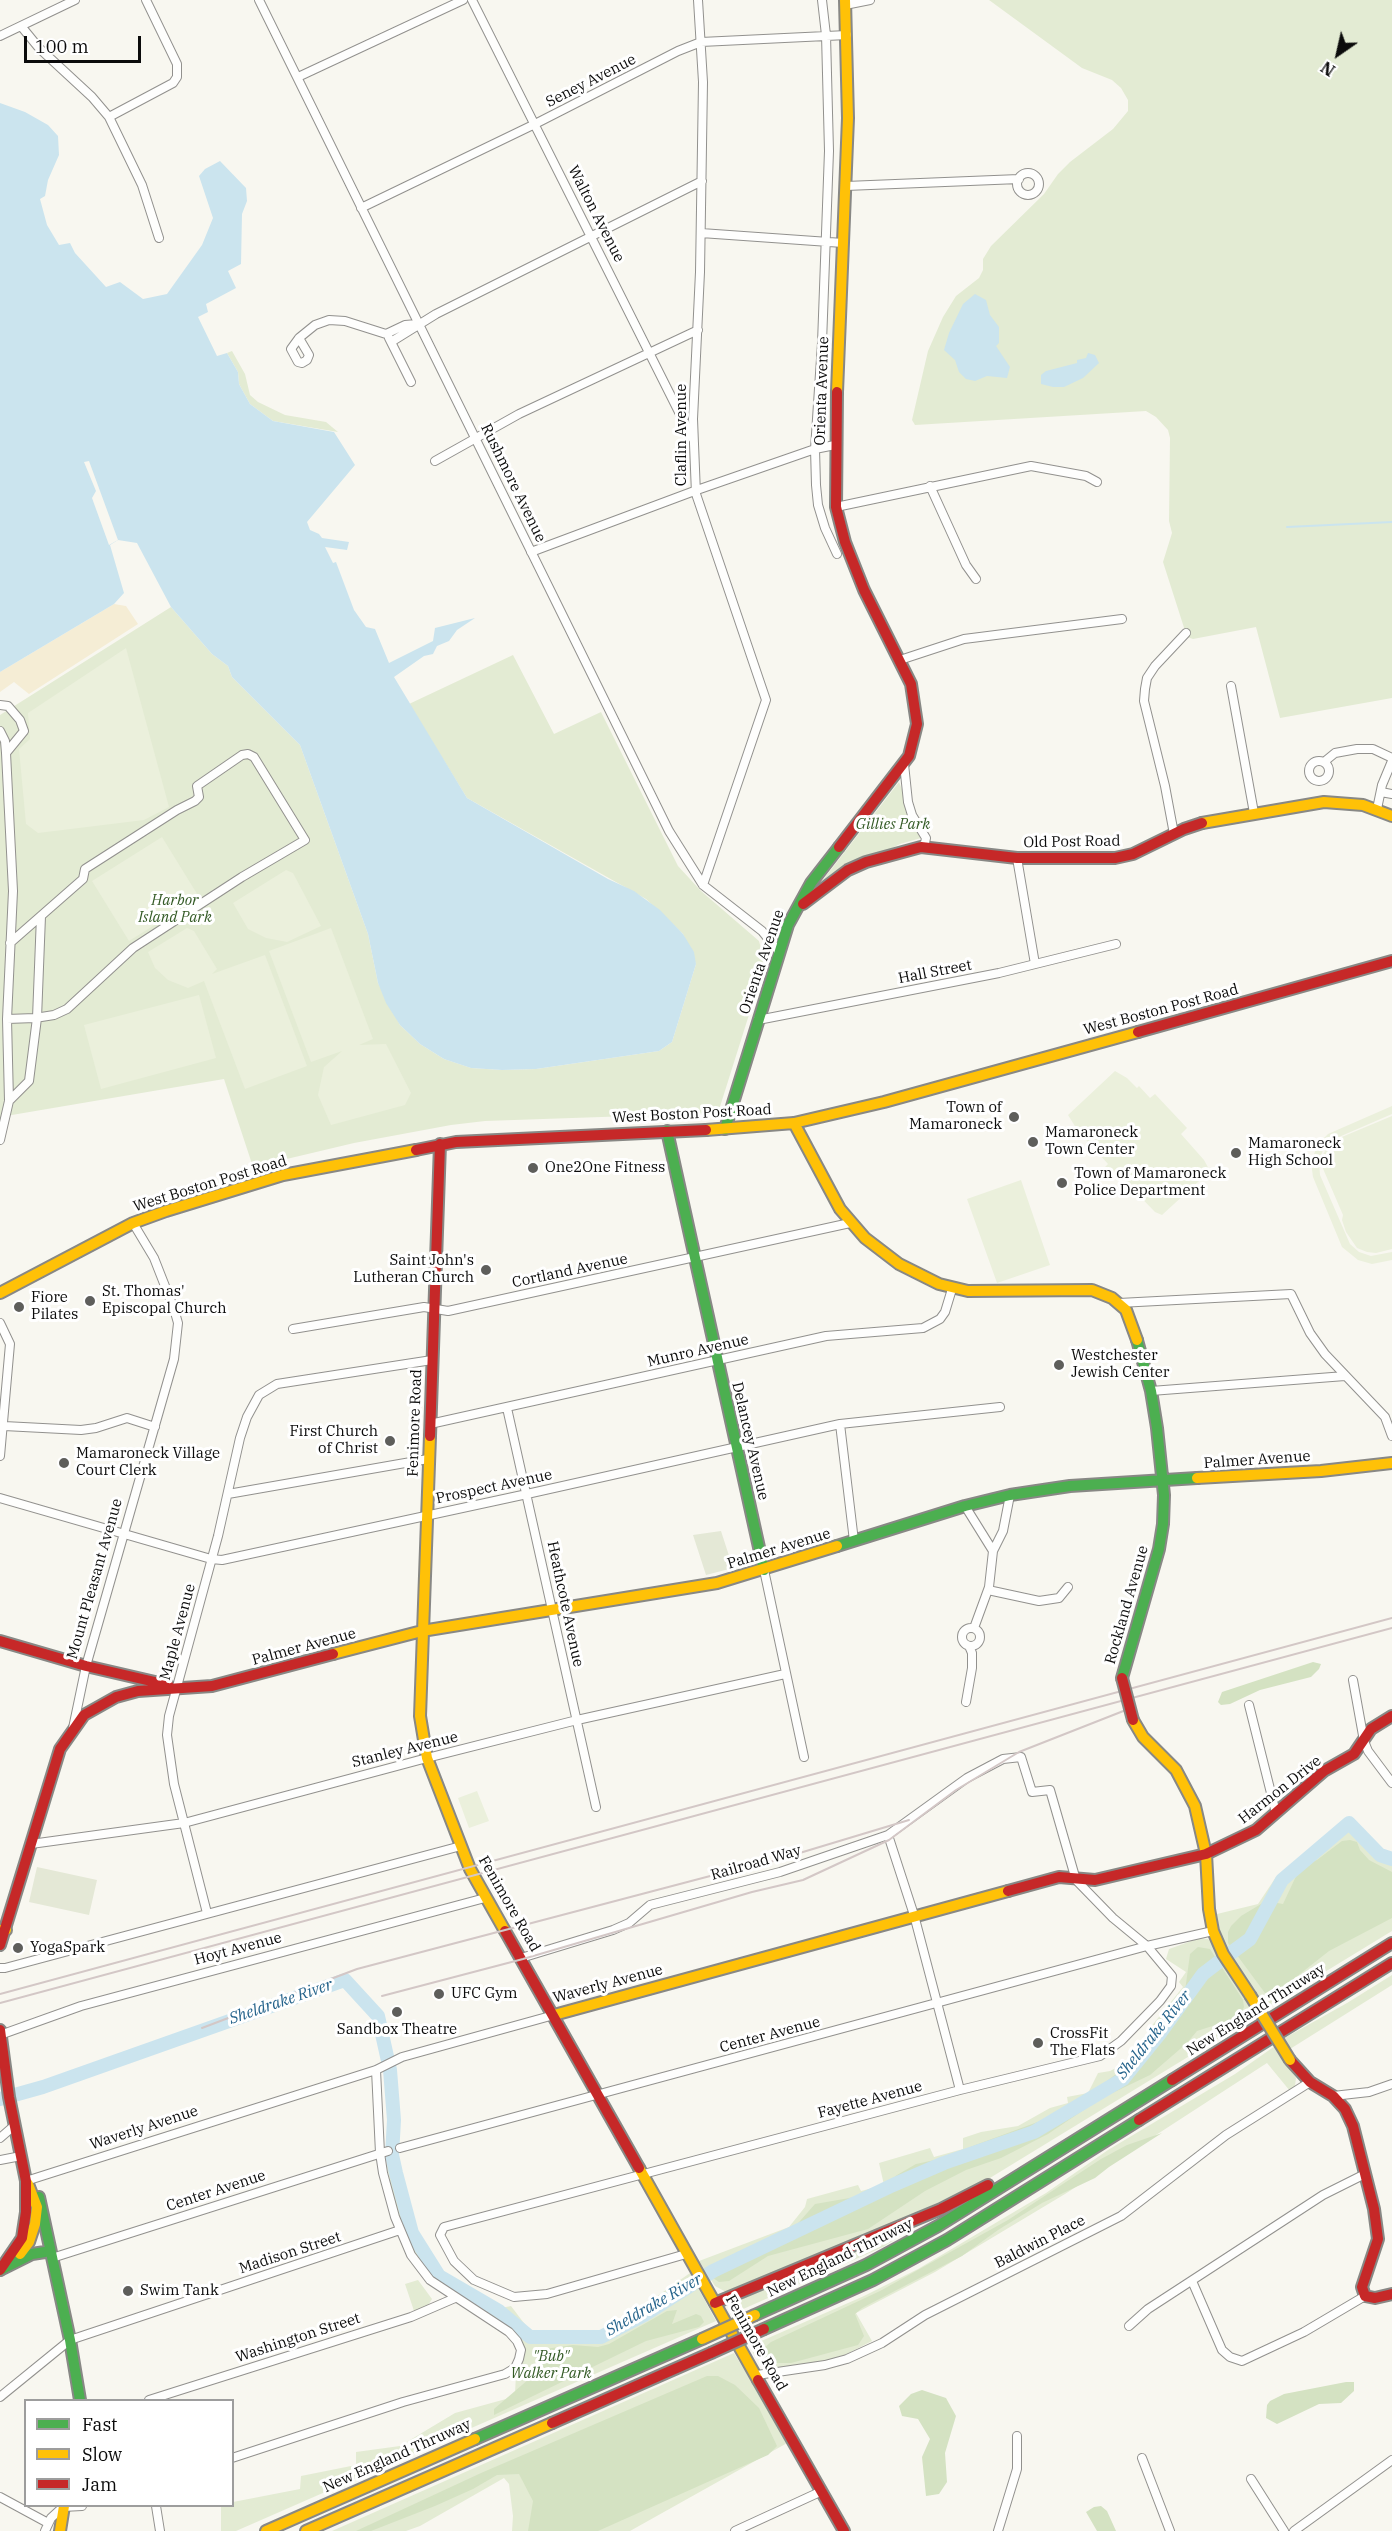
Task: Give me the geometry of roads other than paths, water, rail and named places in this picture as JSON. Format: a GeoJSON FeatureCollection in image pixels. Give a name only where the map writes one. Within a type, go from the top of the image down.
{"type":"FeatureCollection","features":[{"type":"Feature","properties":{"kind":"main road","name":"Orienta Avenue"},"geometry":{"type":"LineString","coordinates":[[724,1130],[779,952],[796,911],[811,883],[904,764],[915,740],[917,724],[911,684],[864,590],[845,542],[836,507],[835,445],[846,186],[847,35],[845,2]]}},
{"type":"Feature","properties":{"kind":"main road","name":"Old Post Road"},"geometry":{"type":"LineString","coordinates":[[796,911],[819,890],[848,870],[866,862],[921,847],[1017,858],[1115,858],[1133,854],[1199,824],[1324,802],[1363,805],[1392,816]]}},
{"type":"Feature","properties":{"kind":"main road","name":"West Boston Post Road"},"geometry":{"type":"LineString","coordinates":[[0,1293],[133,1223],[283,1175],[440,1144],[487,1139],[724,1130],[794,1123],[868,1106],[1392,961]]}},
{"type":"Feature","properties":{"kind":"main road"},"geometry":{"type":"LineString","coordinates":[[794,1123],[840,1209],[850,1223],[879,1250],[899,1264],[952,1289],[986,1293],[1092,1290],[1119,1303]]}},
{"type":"Feature","properties":{"kind":"main road","name":"Delancey Avenue"},"geometry":{"type":"LineString","coordinates":[[667,1131],[764,1570]]}},
{"type":"Feature","properties":{"kind":"main road","name":"Fenimore Road"},"geometry":{"type":"LineString","coordinates":[[440,1144],[420,1716],[427,1758],[461,1846],[485,1898],[554,2015],[686,2254],[706,2285],[844,2531]]}},
{"type":"Feature","properties":{"kind":"main road","name":"Rockland Avenue"},"geometry":{"type":"LineString","coordinates":[[1119,1303],[1130,1316],[1150,1391],[1157,1428],[1163,1524],[1159,1549],[1122,1678],[1133,1720],[1143,1737],[1168,1762],[1180,1778],[1195,1806],[1206,1854],[1209,1909],[1213,1931],[1223,1954],[1290,2060],[1310,2082],[1333,2096],[1345,2109],[1353,2126],[1374,2209],[1377,2239],[1375,2253],[1362,2287],[1365,2296]]}},
{"type":"Feature","properties":{"kind":"main road","name":"Palmer Avenue"},"geometry":{"type":"LineString","coordinates":[[73,1728],[84,1715],[116,1697],[138,1691],[221,1684],[422,1631],[689,1589],[764,1570],[965,1506],[1010,1495],[1070,1486],[1320,1471],[1392,1463]]}},
{"type":"Feature","properties":{"kind":"main road","name":"Palmer Avenue"},"geometry":{"type":"LineString","coordinates":[[0,1641],[177,1688]]}},
{"type":"Feature","properties":{"kind":"main road","name":"Harmon Drive"},"geometry":{"type":"LineString","coordinates":[[1206,1854],[1250,1834],[1316,1778],[1354,1754],[1376,1724],[1392,1716]]}},
{"type":"Feature","properties":{"kind":"main road","name":"Mount Pleasant Avenue"},"geometry":{"type":"LineString","coordinates":[[0,1945],[60,1749],[73,1728]]}},
{"type":"Feature","properties":{"kind":"main road","name":"Waverly Avenue"},"geometry":{"type":"LineString","coordinates":[[554,2015],[1059,1876],[1076,1880],[1095,1880],[1206,1854]]}},
{"type":"Feature","properties":{"kind":"main road","name":"New England Thruway"},"geometry":{"type":"LineString","coordinates":[[266,2531],[840,2278],[907,2244],[1392,1943]]}},
{"type":"Feature","properties":{"kind":"main road"},"geometry":{"type":"LineString","coordinates":[[306,2531],[873,2280],[939,2245],[1392,1963]]}},
{"type":"Feature","properties":{"kind":"main road"},"geometry":{"type":"LineString","coordinates":[[0,2033],[5,2082],[26,2181],[26,2240],[0,2270]]}},
{"type":"Feature","properties":{"kind":"main road"},"geometry":{"type":"LineString","coordinates":[[715,2303],[941,2209],[1023,2165],[1076,2140]]}},
{"type":"Feature","properties":{"kind":"main road"},"geometry":{"type":"LineString","coordinates":[[26,2181],[37,2191],[49,2239],[48,2255],[70,2340],[80,2399]]}},
{"type":"Feature","properties":{"kind":"main road"},"geometry":{"type":"LineString","coordinates":[[26,2240],[49,2239]]}},
{"type":"Feature","properties":{"kind":"main road"},"geometry":{"type":"LineString","coordinates":[[26,2240],[48,2255]]}},
{"type":"Feature","properties":{"kind":"main road"},"geometry":{"type":"LineString","coordinates":[[0,2270],[32,2254],[48,2255]]}},
{"type":"Feature","properties":{"kind":"main road"},"geometry":{"type":"LineString","coordinates":[[1365,2296],[1375,2298],[1392,2294]]}},
{"type":"Feature","properties":{"kind":"main road"},"geometry":{"type":"LineString","coordinates":[[60,2531],[64,2507]]}},
{"type":"Feature","properties":{"kind":"street"},"geometry":{"type":"LineString","coordinates":[[0,36],[75,0]]}},
{"type":"Feature","properties":{"kind":"street"},"geometry":{"type":"LineString","coordinates":[[109,117],[173,83],[177,77],[177,64],[146,0]]}},
{"type":"Feature","properties":{"kind":"street","name":"Rushmore Avenue"},"geometry":{"type":"LineString","coordinates":[[259,0],[669,831],[703,885],[762,931],[779,952]]}},
{"type":"Feature","properties":{"kind":"street"},"geometry":{"type":"LineString","coordinates":[[298,77],[463,0]]}},
{"type":"Feature","properties":{"kind":"street","name":"Walton Avenue"},"geometry":{"type":"LineString","coordinates":[[472,0],[694,442]]}},
{"type":"Feature","properties":{"kind":"street","name":"Claflin Avenue"},"geometry":{"type":"LineString","coordinates":[[698,0],[703,82],[694,442],[697,490],[766,700],[703,885]]}},
{"type":"Feature","properties":{"kind":"street","name":"Orienta Avenue"},"geometry":{"type":"LineString","coordinates":[[822,0],[826,35],[829,151],[822,343],[815,449],[818,505],[837,554]]}},
{"type":"Feature","properties":{"kind":"street"},"geometry":{"type":"LineString","coordinates":[[845,2],[870,0]]}},
{"type":"Feature","properties":{"kind":"street"},"geometry":{"type":"LineString","coordinates":[[21,27],[39,48],[92,97],[109,117],[142,185],[159,238]]}},
{"type":"Feature","properties":{"kind":"street","name":"Seney Avenue"},"geometry":{"type":"LineString","coordinates":[[361,208],[535,124],[678,51],[701,42],[847,35]]}},
{"type":"Feature","properties":{"kind":"street"},"geometry":{"type":"LineString","coordinates":[[846,186],[1018,179]]}},
{"type":"Feature","properties":{"kind":"street"},"geometry":{"type":"LineString","coordinates":[[388,338],[405,325],[418,324],[702,181]]}},
{"type":"Feature","properties":{"kind":"street"},"geometry":{"type":"LineString","coordinates":[[701,232],[843,243]]}},
{"type":"Feature","properties":{"kind":"street"},"geometry":{"type":"LineString","coordinates":[[299,338],[315,325],[329,320],[345,321],[388,338],[411,382]]}},
{"type":"Feature","properties":{"kind":"street"},"geometry":{"type":"LineString","coordinates":[[435,461],[519,414],[649,351],[698,330]]}},
{"type":"Feature","properties":{"kind":"street"},"geometry":{"type":"LineString","coordinates":[[822,343],[839,344]]}},
{"type":"Feature","properties":{"kind":"street"},"geometry":{"type":"LineString","coordinates":[[531,552],[697,490],[815,449],[835,445]]}},
{"type":"Feature","properties":{"kind":"street"},"geometry":{"type":"LineString","coordinates":[[836,507],[1031,466],[1086,476],[1097,482]]}},
{"type":"Feature","properties":{"kind":"street"},"geometry":{"type":"LineString","coordinates":[[930,486],[966,565],[976,579]]}},
{"type":"Feature","properties":{"kind":"street"},"geometry":{"type":"LineString","coordinates":[[900,660],[964,639],[1122,619]]}},
{"type":"Feature","properties":{"kind":"street"},"geometry":{"type":"LineString","coordinates":[[1174,834],[1166,786],[1144,701],[1147,678],[1155,666],[1186,633]]}},
{"type":"Feature","properties":{"kind":"street"},"geometry":{"type":"LineString","coordinates":[[1232,686],[1254,813]]}},
{"type":"Feature","properties":{"kind":"street"},"geometry":{"type":"LineString","coordinates":[[0,705],[8,706],[21,720],[24,731],[6,753]]}},
{"type":"Feature","properties":{"kind":"street"},"geometry":{"type":"LineString","coordinates":[[0,731],[5,741],[6,753],[13,891],[7,1019],[9,1101],[0,1140]]}},
{"type":"Feature","properties":{"kind":"street"},"geometry":{"type":"LineString","coordinates":[[1324,762],[1335,753],[1356,749],[1373,749],[1392,759],[1377,809]]}},
{"type":"Feature","properties":{"kind":"street"},"geometry":{"type":"LineString","coordinates":[[7,1019],[37,1018],[54,1015],[67,1009],[133,948],[242,877],[305,840],[254,758],[248,754],[242,755],[197,786],[199,797],[195,801],[177,810],[85,869],[83,879],[10,943]]}},
{"type":"Feature","properties":{"kind":"street","name":"Orienta Avenue"},"geometry":{"type":"LineString","coordinates":[[904,764],[908,802],[912,815],[926,838],[921,847]]}},
{"type":"Feature","properties":{"kind":"street"},"geometry":{"type":"LineString","coordinates":[[1381,792],[1392,794]]}},
{"type":"Feature","properties":{"kind":"street"},"geometry":{"type":"LineString","coordinates":[[1017,858],[1035,964]]}},
{"type":"Feature","properties":{"kind":"street"},"geometry":{"type":"LineString","coordinates":[[9,1101],[29,1081],[37,1018],[41,916]]}},
{"type":"Feature","properties":{"kind":"street","name":"Hall Street"},"geometry":{"type":"LineString","coordinates":[[758,1020],[999,974],[1116,944]]}},
{"type":"Feature","properties":{"kind":"street","name":"Mount Pleasant Avenue"},"geometry":{"type":"LineString","coordinates":[[73,1728],[86,1665],[174,1359],[178,1323],[154,1258],[133,1223]]}},
{"type":"Feature","properties":{"kind":"street","name":"Cortland Avenue"},"geometry":{"type":"LineString","coordinates":[[293,1329],[424,1307],[448,1311],[850,1223]]}},
{"type":"Feature","properties":{"kind":"street","name":"Munro Avenue"},"geometry":{"type":"LineString","coordinates":[[430,1424],[826,1336],[929,1327],[936,1323],[945,1312],[952,1289]]}},
{"type":"Feature","properties":{"kind":"street"},"geometry":{"type":"LineString","coordinates":[[1119,1303],[1291,1294],[1310,1333],[1345,1377],[1385,1417],[1392,1436]]}},
{"type":"Feature","properties":{"kind":"street"},"geometry":{"type":"LineString","coordinates":[[0,1323],[10,1344],[0,1456]]}},
{"type":"Feature","properties":{"kind":"street","name":"Maple Avenue"},"geometry":{"type":"LineString","coordinates":[[207,1913],[174,1784],[167,1735],[247,1417],[258,1395],[267,1388],[290,1381],[432,1360]]}},
{"type":"Feature","properties":{"kind":"street"},"geometry":{"type":"LineString","coordinates":[[1150,1391],[1345,1377]]}},
{"type":"Feature","properties":{"kind":"street","name":"Prospect Avenue"},"geometry":{"type":"LineString","coordinates":[[0,1498],[211,1559],[247,1556],[840,1424],[1000,1407]]}},
{"type":"Feature","properties":{"kind":"street","name":"Heathcote Avenue"},"geometry":{"type":"LineString","coordinates":[[507,1408],[596,1807]]}},
{"type":"Feature","properties":{"kind":"street"},"geometry":{"type":"LineString","coordinates":[[4,1426],[81,1430],[96,1428],[126,1418],[155,1427]]}},
{"type":"Feature","properties":{"kind":"street"},"geometry":{"type":"LineString","coordinates":[[840,1424],[855,1541]]}},
{"type":"Feature","properties":{"kind":"street"},"geometry":{"type":"LineString","coordinates":[[228,1494],[428,1459]]}},
{"type":"Feature","properties":{"kind":"street"},"geometry":{"type":"LineString","coordinates":[[974,1628],[988,1590],[993,1551],[1003,1531],[1010,1495]]}},
{"type":"Feature","properties":{"kind":"street"},"geometry":{"type":"LineString","coordinates":[[965,1506],[993,1551]]}},
{"type":"Feature","properties":{"kind":"street","name":"Delancey Avenue"},"geometry":{"type":"LineString","coordinates":[[764,1570],[804,1757]]}},
{"type":"Feature","properties":{"kind":"street"},"geometry":{"type":"LineString","coordinates":[[988,1590],[1039,1602],[1059,1598],[1068,1587]]}},
{"type":"Feature","properties":{"kind":"street"},"geometry":{"type":"LineString","coordinates":[[966,1702],[972,1668],[972,1653],[969,1646],[964,1643],[962,1636],[968,1628],[974,1628],[978,1631],[980,1639],[977,1644],[969,1646]]}},
{"type":"Feature","properties":{"kind":"street","name":"Stanley Avenue"},"geometry":{"type":"LineString","coordinates":[[31,1844],[184,1823],[577,1720],[785,1674]]}},
{"type":"Feature","properties":{"kind":"street"},"geometry":{"type":"LineString","coordinates":[[1353,1680],[1364,1741],[1368,1751],[1392,1783]]}},
{"type":"Feature","properties":{"kind":"street"},"geometry":{"type":"LineString","coordinates":[[1249,1705],[1276,1813]]}},
{"type":"Feature","properties":{"kind":"street","name":"Railroad Way"},"geometry":{"type":"LineString","coordinates":[[521,1958],[621,1927],[650,1905],[780,1872],[888,1835],[942,1794],[1003,1759],[1022,1756],[1032,1792],[1050,1790],[1076,1880]]}},
{"type":"Feature","properties":{"kind":"street"},"geometry":{"type":"LineString","coordinates":[[888,1835],[914,1915],[960,2090]]}},
{"type":"Feature","properties":{"kind":"street"},"geometry":{"type":"LineString","coordinates":[[0,1968],[461,1846]]}},
{"type":"Feature","properties":{"kind":"street","name":"Fayette Avenue"},"geometry":{"type":"LineString","coordinates":[[686,2254],[547,2294],[514,2297],[474,2280],[454,2261],[442,2242],[441,2230],[444,2227],[960,2090],[1100,2056],[1121,2041],[1171,1986],[1172,1976],[1147,1946],[1113,1918],[1076,1880]]}},
{"type":"Feature","properties":{"kind":"street","name":"Hoyt Avenue"},"geometry":{"type":"LineString","coordinates":[[0,2033],[81,2006],[485,1898]]}},
{"type":"Feature","properties":{"kind":"street"},"geometry":{"type":"LineString","coordinates":[[1147,1946],[1213,1931]]}},
{"type":"Feature","properties":{"kind":"street","name":"Center Avenue"},"geometry":{"type":"LineString","coordinates":[[400,2148],[1147,1946]]}},
{"type":"Feature","properties":{"kind":"street","name":"Waverly Avenue"},"geometry":{"type":"LineString","coordinates":[[26,2181],[379,2069],[394,2060],[554,2015]]}},
{"type":"Feature","properties":{"kind":"street"},"geometry":{"type":"LineString","coordinates":[[234,2457],[403,2402],[505,2374],[515,2368],[521,2350],[517,2341],[509,2332],[430,2280],[419,2268],[400,2230],[392,2206],[384,2152],[379,2069]]}},
{"type":"Feature","properties":{"kind":"street","name":"Baldwin Place"},"geometry":{"type":"LineString","coordinates":[[757,2375],[825,2365],[847,2359],[882,2343],[925,2315],[1121,2216],[1226,2135],[1310,2082]]}},
{"type":"Feature","properties":{"kind":"street"},"geometry":{"type":"LineString","coordinates":[[1333,2096],[1370,2092],[1392,2084]]}},
{"type":"Feature","properties":{"kind":"street"},"geometry":{"type":"LineString","coordinates":[[0,2138],[15,2125]]}},
{"type":"Feature","properties":{"kind":"street","name":"Center Avenue"},"geometry":{"type":"LineString","coordinates":[[48,2255],[384,2152]]}},
{"type":"Feature","properties":{"kind":"street"},"geometry":{"type":"LineString","coordinates":[[0,2160],[21,2156]]}},
{"type":"Feature","properties":{"kind":"street"},"geometry":{"type":"LineString","coordinates":[[1129,2326],[1148,2308],[1192,2282],[1323,2195],[1365,2174]]}},
{"type":"Feature","properties":{"kind":"street","name":"Madison Street"},"geometry":{"type":"LineString","coordinates":[[0,2397],[70,2340],[400,2230]]}},
{"type":"Feature","properties":{"kind":"street"},"geometry":{"type":"LineString","coordinates":[[1192,2282],[1222,2350],[1230,2357],[1242,2361],[1304,2332],[1365,2296]]}},
{"type":"Feature","properties":{"kind":"street","name":"Washington Street"},"geometry":{"type":"LineString","coordinates":[[152,2399],[411,2317],[455,2298]]}},
{"type":"Feature","properties":{"kind":"street"},"geometry":{"type":"LineString","coordinates":[[998,2531],[1017,2469],[1017,2436]]}},
{"type":"Feature","properties":{"kind":"street"},"geometry":{"type":"LineString","coordinates":[[1142,2458],[1170,2531]]}},
{"type":"Feature","properties":{"kind":"street"},"geometry":{"type":"LineString","coordinates":[[1294,2531],[1392,2460]]}},
{"type":"Feature","properties":{"kind":"street"},"geometry":{"type":"LineString","coordinates":[[1251,2479],[1284,2531]]}},
{"type":"Feature","properties":{"kind":"street"},"geometry":{"type":"LineString","coordinates":[[735,2531],[822,2491]]}},
{"type":"Feature","properties":{"kind":"street"},"geometry":{"type":"LineString","coordinates":[[0,2497],[46,2527],[63,2507]]}},
{"type":"Feature","properties":{"kind":"street"},"geometry":{"type":"LineString","coordinates":[[156,2507],[160,2531]]}},
{"type":"Feature","properties":{"kind":"water"},"geometry":{"type":"Polygon","coordinates":[[[0,103],[25,112],[48,125],[58,136],[59,155],[48,180],[45,196],[40,199],[47,225],[59,245],[70,243],[75,253],[106,287],[120,282],[143,299],[167,294],[202,245],[213,218],[199,176],[205,169],[220,161],[246,188],[247,201],[242,214],[241,264],[228,271],[236,288],[206,304],[208,312],[198,317],[217,356],[227,353],[238,372],[239,384],[250,404],[273,421],[334,432],[355,465],[307,522],[310,530],[322,538],[349,542],[347,550],[325,547],[333,563],[336,562],[354,610],[366,627],[375,629],[389,663],[433,641],[435,628],[475,618],[457,630],[449,641],[437,646],[433,654],[424,656],[394,677],[467,798],[608,879],[634,891],[660,910],[683,934],[694,952],[696,964],[672,1042],[659,1051],[536,1069],[502,1070],[471,1068],[444,1059],[420,1044],[400,1025],[386,1003],[378,983],[368,934],[300,745],[232,677],[228,666],[212,654],[171,607],[137,543],[118,540],[110,545],[124,593],[114,604],[0,672],[0,103]]]}},
{"type":"Feature","properties":{"kind":"water"},"geometry":{"type":"Polygon","coordinates":[[[975,294],[986,300],[990,315],[999,327],[999,343],[996,346],[1010,367],[1007,378],[987,376],[975,381],[966,379],[959,372],[955,360],[944,350],[949,333],[963,304],[975,294]]]}},
{"type":"Feature","properties":{"kind":"water"},"geometry":{"type":"Polygon","coordinates":[[[1088,353],[1095,355],[1099,363],[1083,378],[1064,387],[1041,384],[1041,375],[1046,371],[1077,363],[1077,360],[1086,358],[1088,353]]]}},
{"type":"Feature","properties":{"kind":"waterway"},"geometry":{"type":"LineString","coordinates":[[1287,527],[1392,522]]}},
{"type":"Feature","properties":{"kind":"waterway","name":"Sheldrake River"},"geometry":{"type":"LineString","coordinates":[[1231,1953],[1250,1939],[1282,1880],[1349,1823],[1380,1855],[1392,1859]]}},
{"type":"Feature","properties":{"kind":"waterway","name":"Sheldrake River"},"geometry":{"type":"LineString","coordinates":[[0,2099],[43,2087],[345,1980],[378,2016],[390,2070],[394,2120],[392,2155],[396,2173],[412,2233],[439,2276],[499,2311],[530,2337],[601,2337],[644,2315],[713,2271],[893,2185],[944,2163],[1034,2132],[1123,2079],[1203,1974],[1220,1961]]}},
{"type":"Feature","properties":{"kind":"railway"},"geometry":{"type":"LineString","coordinates":[[0,1994],[1392,1618]]}},
{"type":"Feature","properties":{"kind":"railway"},"geometry":{"type":"LineString","coordinates":[[0,2003],[1392,1628]]}},
{"type":"Feature","properties":{"kind":"railway"},"geometry":{"type":"LineString","coordinates":[[382,1996],[523,1959],[752,1892],[803,1880],[889,1840],[956,1790],[1019,1752],[1131,1708]]}},
{"type":"Feature","properties":{"kind":"railway"},"geometry":{"type":"LineString","coordinates":[[202,2028],[357,1969],[714,1875],[740,1871],[909,1820]]}},
{"type":"Feature","properties":{"kind":"place","name":"Town of Mamaroneck"},"geometry":{"type":"Point","coordinates":[1014,1117]}},
{"type":"Feature","properties":{"kind":"place","name":"Mamaroneck Town Center"},"geometry":{"type":"Point","coordinates":[1033,1142]}},
{"type":"Feature","properties":{"kind":"place","name":"Mamaroneck High School"},"geometry":{"type":"Point","coordinates":[1236,1153]}},
{"type":"Feature","properties":{"kind":"place","name":"One2One Fitness"},"geometry":{"type":"Point","coordinates":[533,1168]}},
{"type":"Feature","properties":{"kind":"place","name":"Town of Mamaroneck Police Department"},"geometry":{"type":"Point","coordinates":[1062,1183]}},
{"type":"Feature","properties":{"kind":"place","name":"Saint John's Lutheran Church"},"geometry":{"type":"Point","coordinates":[486,1270]}},
{"type":"Feature","properties":{"kind":"place","name":"St. Thomas' Episcopal Church"},"geometry":{"type":"Point","coordinates":[90,1301]}},
{"type":"Feature","properties":{"kind":"place","name":"Fiore Pilates"},"geometry":{"type":"Point","coordinates":[19,1307]}},
{"type":"Feature","properties":{"kind":"place","name":"Westchester Jewish Center"},"geometry":{"type":"Point","coordinates":[1059,1365]}},
{"type":"Feature","properties":{"kind":"place","name":"First Church of Christ"},"geometry":{"type":"Point","coordinates":[390,1441]}},
{"type":"Feature","properties":{"kind":"place","name":"Mamaroneck Village Court Clerk"},"geometry":{"type":"Point","coordinates":[64,1463]}},
{"type":"Feature","properties":{"kind":"place","name":"YogaSpark"},"geometry":{"type":"Point","coordinates":[18,1948]}},
{"type":"Feature","properties":{"kind":"place","name":"UFC Gym"},"geometry":{"type":"Point","coordinates":[439,1994]}},
{"type":"Feature","properties":{"kind":"place","name":"Sandbox Theatre"},"geometry":{"type":"Point","coordinates":[397,2012]}},
{"type":"Feature","properties":{"kind":"place","name":"CrossFit The Flats"},"geometry":{"type":"Point","coordinates":[1038,2043]}},
{"type":"Feature","properties":{"kind":"place","name":"Swim Tank"},"geometry":{"type":"Point","coordinates":[128,2291]}},
{"type":"Feature","properties":{"kind":"park label","name":"Gillies Park"},"geometry":{"type":"Point","coordinates":[893,825]}},
{"type":"Feature","properties":{"kind":"park label","name":"Harbor Island Park"},"geometry":{"type":"Point","coordinates":[175,910]}},
{"type":"Feature","properties":{"kind":"park label","name":"\"Bub\" Walker Park"},"geometry":{"type":"Point","coordinates":[551,2366]}}]}
